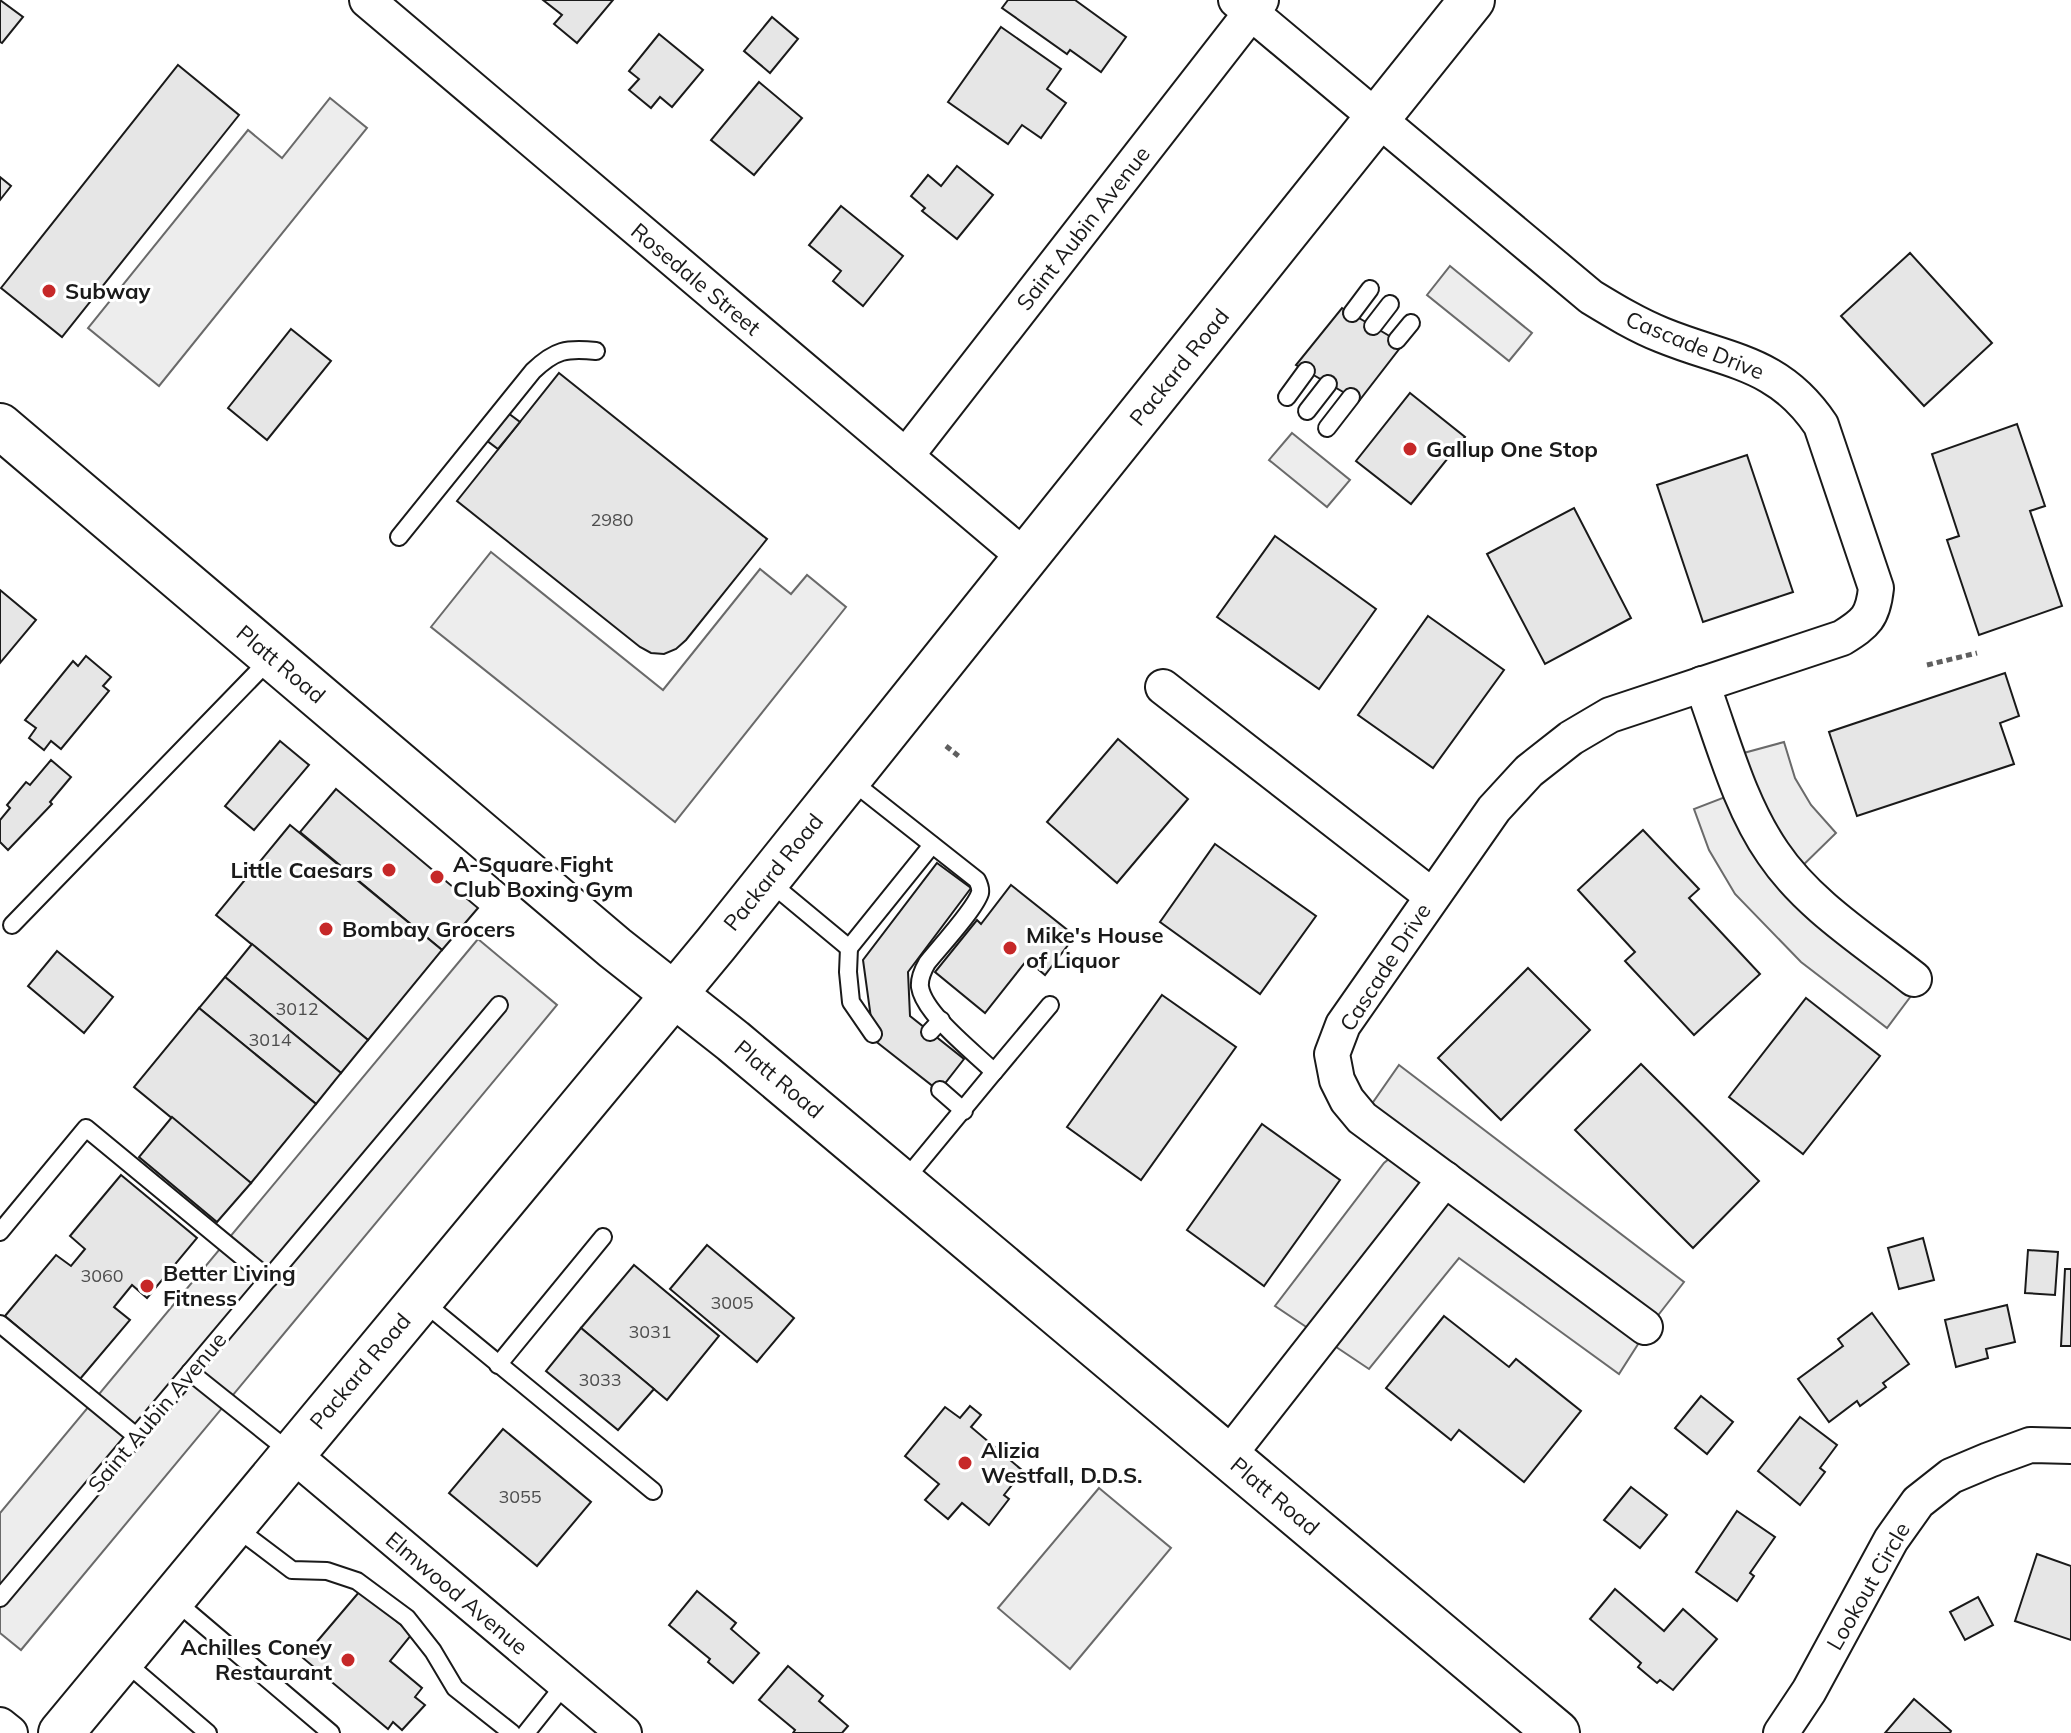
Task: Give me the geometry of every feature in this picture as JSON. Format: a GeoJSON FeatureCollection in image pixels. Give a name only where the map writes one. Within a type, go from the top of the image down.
{"type":"FeatureCollection","features":[{"type":"Feature","properties":{"kind":"main road","name":"Packard Road"},"geometry":{"type":"LineString","coordinates":[[61,1733],[767,880],[1472,0]]}},
{"type":"Feature","properties":{"kind":"main road","name":"Platt Road"},"geometry":{"type":"LineString","coordinates":[[0,426],[615,948],[902,1183],[1557,1733]]}},
{"type":"Feature","properties":{"kind":"street","name":"Rosedale Street"},"geometry":{"type":"LineString","coordinates":[[367,0],[1026,558]]}},
{"type":"Feature","properties":{"kind":"street","name":"Saint Aubin Avenue"},"geometry":{"type":"LineString","coordinates":[[906,456],[1249,4]]}},
{"type":"Feature","properties":{"kind":"street","name":"Cascade Drive"},"geometry":{"type":"LineString","coordinates":[[1249,4],[1378,118],[1591,297],[1664,336],[1753,366],[1786,385],[1807,403],[1821,425],[1876,588],[1874,608],[1863,625],[1842,638],[1610,715],[1571,738],[1529,771],[1494,809],[1432,896],[1343,1025],[1332,1054],[1337,1080],[1347,1100],[1362,1118],[1645,1327]]}},
{"type":"Feature","properties":{"kind":"street"},"geometry":{"type":"LineString","coordinates":[[1702,684],[1741,791],[1774,855],[1820,905],[1914,979]]}},
{"type":"Feature","properties":{"kind":"street","name":"Cascade Drive"},"geometry":{"type":"LineString","coordinates":[[1163,687],[1432,896]]}},
{"type":"Feature","properties":{"kind":"street"},"geometry":{"type":"LineString","coordinates":[[1228,1456],[1445,1179]]}},
{"type":"Feature","properties":{"kind":"street","name":"Lookout Circle"},"geometry":{"type":"LineString","coordinates":[[1781,1733],[1809,1691],[1891,1540],[1918,1502],[1951,1476],[2030,1445],[2071,1446]]}},
{"type":"Feature","properties":{"kind":"street","name":"Elmwood Avenue"},"geometry":{"type":"LineString","coordinates":[[291,1453],[624,1733]]}},
{"type":"Feature","properties":{"kind":"street"},"geometry":{"type":"LineString","coordinates":[[0,1725],[10,1733]]}},
{"type":"Feature","properties":{"kind":"lane"},"geometry":{"type":"LineString","coordinates":[[1352,313],[1370,289]]}},
{"type":"Feature","properties":{"kind":"lane"},"geometry":{"type":"LineString","coordinates":[[1373,326],[1390,304]]}},
{"type":"Feature","properties":{"kind":"lane"},"geometry":{"type":"LineString","coordinates":[[1397,340],[1411,323]]}},
{"type":"Feature","properties":{"kind":"lane"},"geometry":{"type":"LineString","coordinates":[[399,537],[548,356],[563,351],[596,351]]}},
{"type":"Feature","properties":{"kind":"lane"},"geometry":{"type":"LineString","coordinates":[[1287,397],[1306,371]]}},
{"type":"Feature","properties":{"kind":"lane"},"geometry":{"type":"LineString","coordinates":[[1307,411],[1328,384]]}},
{"type":"Feature","properties":{"kind":"lane"},"geometry":{"type":"LineString","coordinates":[[1327,428],[1351,397]]}},
{"type":"Feature","properties":{"kind":"lane"},"geometry":{"type":"LineString","coordinates":[[12,925],[272,657]]}},
{"type":"Feature","properties":{"kind":"lane"},"geometry":{"type":"LineString","coordinates":[[848,778],[980,885],[980,892],[947,928],[914,985],[936,1026],[994,1072]]}},
{"type":"Feature","properties":{"kind":"lane"},"geometry":{"type":"LineString","coordinates":[[873,1034],[851,1002],[849,948],[903,894],[932,845]]}},
{"type":"Feature","properties":{"kind":"lane"},"geometry":{"type":"LineString","coordinates":[[767,880],[849,948]]}},
{"type":"Feature","properties":{"kind":"lane"},"geometry":{"type":"LineString","coordinates":[[848,972],[865,975]]}},
{"type":"Feature","properties":{"kind":"lane","name":"Saint Aubin Avenue"},"geometry":{"type":"LineString","coordinates":[[0,1598],[499,1005]]}},
{"type":"Feature","properties":{"kind":"lane"},"geometry":{"type":"LineString","coordinates":[[902,1183],[1050,1005]]}},
{"type":"Feature","properties":{"kind":"lane"},"geometry":{"type":"LineString","coordinates":[[940,1090],[964,1111]]}},
{"type":"Feature","properties":{"kind":"lane"},"geometry":{"type":"LineString","coordinates":[[0,1232],[86,1128],[269,1279]]}},
{"type":"Feature","properties":{"kind":"lane"},"geometry":{"type":"LineString","coordinates":[[498,1365],[603,1237]]}},
{"type":"Feature","properties":{"kind":"lane"},"geometry":{"type":"LineString","coordinates":[[420,1299],[653,1491]]}},
{"type":"Feature","properties":{"kind":"lane"},"geometry":{"type":"LineString","coordinates":[[0,1324],[136,1436]]}},
{"type":"Feature","properties":{"kind":"lane"},"geometry":{"type":"LineString","coordinates":[[190,1372],[291,1453]]}},
{"type":"Feature","properties":{"kind":"lane"},"geometry":{"type":"LineString","coordinates":[[233,1525],[292,1570],[327,1571],[357,1581],[407,1618],[433,1651],[455,1688],[512,1733]]}},
{"type":"Feature","properties":{"kind":"lane"},"geometry":{"type":"LineString","coordinates":[[172,1598],[331,1733]]}},
{"type":"Feature","properties":{"kind":"lane"},"geometry":{"type":"LineString","coordinates":[[123,1660],[208,1733]]}},
{"type":"Feature","properties":{"kind":"lane"},"geometry":{"type":"LineString","coordinates":[[526,1733],[565,1684]]}},
{"type":"Feature","properties":{"kind":"path"},"geometry":{"type":"LineString","coordinates":[[1927,665],[1977,653]]}},
{"type":"Feature","properties":{"kind":"path"},"geometry":{"type":"LineString","coordinates":[[946,746],[961,758]]}},
{"type":"Feature","properties":{"kind":"shaded area"},"geometry":{"type":"Polygon","coordinates":[[[330,98],[367,128],[159,386],[88,328],[248,130],[282,158],[330,98]]]}},
{"type":"Feature","properties":{"kind":"shaded area"},"geometry":{"type":"Polygon","coordinates":[[[1450,266],[1532,333],[1509,361],[1427,295],[1450,266]]]}},
{"type":"Feature","properties":{"kind":"shaded area"},"geometry":{"type":"Polygon","coordinates":[[[1292,433],[1350,480],[1327,507],[1269,460],[1292,433]]]}},
{"type":"Feature","properties":{"kind":"shaded area"},"geometry":{"type":"Polygon","coordinates":[[[491,552],[663,690],[760,569],[791,594],[807,575],[846,607],[675,822],[431,627],[491,552]]]}},
{"type":"Feature","properties":{"kind":"shaded area"},"geometry":{"type":"Polygon","coordinates":[[[1784,742],[1795,778],[1811,805],[1836,833],[1792,876],[1920,984],[1887,1028],[1801,962],[1735,894],[1709,850],[1694,809],[1741,791],[1729,757],[1784,742]]]}},
{"type":"Feature","properties":{"kind":"shaded area"},"geometry":{"type":"Polygon","coordinates":[[[478,939],[557,1005],[21,1650],[0,1633],[0,1513],[478,939]]]}},
{"type":"Feature","properties":{"kind":"shaded area"},"geometry":{"type":"Polygon","coordinates":[[[1399,1065],[1684,1282],[1649,1327],[1619,1374],[1459,1258],[1369,1369],[1275,1306],[1384,1163],[1402,1148],[1362,1118],[1399,1065]]]}},
{"type":"Feature","properties":{"kind":"shaded area"},"geometry":{"type":"Polygon","coordinates":[[[1099,1488],[1171,1548],[1070,1669],[998,1608],[1099,1488]]]}},
{"type":"Feature","properties":{"kind":"building"},"geometry":{"type":"Polygon","coordinates":[[[0,0],[23,17],[2,43],[0,42],[0,0]]]}},
{"type":"Feature","properties":{"kind":"building"},"geometry":{"type":"Polygon","coordinates":[[[543,0],[613,0],[577,43],[554,24],[562,15],[543,0]]]}},
{"type":"Feature","properties":{"kind":"building"},"geometry":{"type":"Polygon","coordinates":[[[1008,0],[1075,0],[1126,37],[1101,72],[1070,50],[1067,54],[1002,8],[1008,0]]]}},
{"type":"Feature","properties":{"kind":"building"},"geometry":{"type":"Polygon","coordinates":[[[772,17],[798,39],[770,73],[744,51],[772,17]]]}},
{"type":"Feature","properties":{"kind":"building"},"geometry":{"type":"Polygon","coordinates":[[[1001,27],[1061,69],[1047,89],[1066,103],[1041,138],[1022,125],[1008,144],[948,102],[1001,27]]]}},
{"type":"Feature","properties":{"kind":"building"},"geometry":{"type":"Polygon","coordinates":[[[659,34],[703,70],[672,107],[660,97],[651,108],[629,90],[639,79],[629,71],[659,34]]]}},
{"type":"Feature","properties":{"kind":"building"},"geometry":{"type":"Polygon","coordinates":[[[178,65],[239,115],[62,337],[1,288],[178,65]]]}},
{"type":"Feature","properties":{"kind":"building"},"geometry":{"type":"Polygon","coordinates":[[[759,82],[802,118],[754,175],[711,140],[759,82]]]}},
{"type":"Feature","properties":{"kind":"building"},"geometry":{"type":"Polygon","coordinates":[[[957,166],[993,195],[957,239],[922,211],[925,208],[911,196],[928,175],[941,186],[957,166]]]}},
{"type":"Feature","properties":{"kind":"building"},"geometry":{"type":"Polygon","coordinates":[[[0,177],[11,186],[0,200],[0,177]]]}},
{"type":"Feature","properties":{"kind":"building"},"geometry":{"type":"Polygon","coordinates":[[[841,206],[903,256],[863,306],[833,281],[841,271],[809,245],[841,206]]]}},
{"type":"Feature","properties":{"kind":"building"},"geometry":{"type":"Polygon","coordinates":[[[1910,253],[1992,343],[1924,406],[1841,316],[1910,253]]]}},
{"type":"Feature","properties":{"kind":"building"},"geometry":{"type":"Polygon","coordinates":[[[1342,308],[1403,344],[1359,401],[1296,365],[1342,308]]]}},
{"type":"Feature","properties":{"kind":"building"},"geometry":{"type":"Polygon","coordinates":[[[291,329],[331,361],[267,440],[228,408],[291,329]]]}},
{"type":"Feature","properties":{"kind":"building"},"geometry":{"type":"Polygon","coordinates":[[[559,373],[767,539],[686,640],[664,654],[651,653],[640,647],[457,501],[559,373]]]}},
{"type":"Feature","properties":{"kind":"building","name":"Gallup One Stop"},"geometry":{"type":"Polygon","coordinates":[[[1410,393],[1465,437],[1411,504],[1356,461],[1410,393]]]}},
{"type":"Feature","properties":{"kind":"building"},"geometry":{"type":"Polygon","coordinates":[[[496,404],[520,422],[498,449],[474,431],[496,404]]]}},
{"type":"Feature","properties":{"kind":"building"},"geometry":{"type":"Polygon","coordinates":[[[2017,424],[2045,506],[2030,511],[2062,606],[1979,635],[1947,540],[1959,536],[1932,454],[2017,424]]]}},
{"type":"Feature","properties":{"kind":"building"},"geometry":{"type":"Polygon","coordinates":[[[1747,455],[1793,592],[1703,622],[1657,485],[1747,455]]]}},
{"type":"Feature","properties":{"kind":"building"},"geometry":{"type":"Polygon","coordinates":[[[1574,508],[1631,618],[1545,664],[1487,554],[1574,508]]]}},
{"type":"Feature","properties":{"kind":"building"},"geometry":{"type":"Polygon","coordinates":[[[1275,536],[1376,609],[1319,689],[1217,617],[1275,536]]]}},
{"type":"Feature","properties":{"kind":"building"},"geometry":{"type":"Polygon","coordinates":[[[0,590],[36,620],[0,663],[0,590]]]}},
{"type":"Feature","properties":{"kind":"building"},"geometry":{"type":"Polygon","coordinates":[[[1428,616],[1504,670],[1433,768],[1358,715],[1428,616]]]}},
{"type":"Feature","properties":{"kind":"building"},"geometry":{"type":"Polygon","coordinates":[[[86,656],[111,677],[103,686],[109,691],[61,749],[51,741],[44,750],[29,738],[36,728],[25,720],[73,661],[78,666],[86,656]]]}},
{"type":"Feature","properties":{"kind":"building"},"geometry":{"type":"Polygon","coordinates":[[[2005,673],[2019,716],[2000,723],[2014,764],[1857,816],[1829,732],[2005,673]]]}},
{"type":"Feature","properties":{"kind":"building"},"geometry":{"type":"Polygon","coordinates":[[[1118,739],[1188,799],[1117,883],[1047,822],[1118,739]]]}},
{"type":"Feature","properties":{"kind":"building"},"geometry":{"type":"Polygon","coordinates":[[[280,741],[309,765],[254,830],[225,806],[280,741]]]}},
{"type":"Feature","properties":{"kind":"building"},"geometry":{"type":"Polygon","coordinates":[[[51,760],[71,777],[50,802],[52,804],[8,850],[0,842],[0,820],[10,808],[7,805],[26,782],[30,785],[51,760]]]}},
{"type":"Feature","properties":{"kind":"building","name":"Little Caesars"},"geometry":{"type":"Polygon","coordinates":[[[336,789],[478,908],[442,950],[300,832],[336,789]]]}},
{"type":"Feature","properties":{"kind":"building","name":"Bombay Grocers"},"geometry":{"type":"Polygon","coordinates":[[[290,825],[442,950],[368,1040],[216,915],[290,825]]]}},
{"type":"Feature","properties":{"kind":"building"},"geometry":{"type":"Polygon","coordinates":[[[1643,830],[1699,889],[1689,898],[1760,974],[1694,1035],[1625,961],[1635,952],[1578,890],[1643,830]]]}},
{"type":"Feature","properties":{"kind":"building"},"geometry":{"type":"Polygon","coordinates":[[[1215,844],[1316,916],[1260,994],[1160,922],[1215,844]]]}},
{"type":"Feature","properties":{"kind":"building"},"geometry":{"type":"Polygon","coordinates":[[[937,863],[971,888],[908,972],[910,1016],[964,1059],[939,1091],[874,1040],[863,960],[937,863]]]}},
{"type":"Feature","properties":{"kind":"building","name":"Mike's House of Liquor"},"geometry":{"type":"Polygon","coordinates":[[[1011,885],[1075,936],[1045,975],[1027,960],[985,1013],[935,972],[977,920],[981,924],[1011,885]]]}},
{"type":"Feature","properties":{"kind":"building"},"geometry":{"type":"Polygon","coordinates":[[[252,944],[368,1040],[341,1073],[225,977],[252,944]]]}},
{"type":"Feature","properties":{"kind":"building"},"geometry":{"type":"Polygon","coordinates":[[[57,951],[113,997],[84,1033],[28,986],[57,951]]]}},
{"type":"Feature","properties":{"kind":"building"},"geometry":{"type":"Polygon","coordinates":[[[1528,968],[1590,1030],[1501,1120],[1438,1058],[1528,968]]]}},
{"type":"Feature","properties":{"kind":"building"},"geometry":{"type":"Polygon","coordinates":[[[225,977],[341,1073],[316,1104],[199,1008],[225,977]]]}},
{"type":"Feature","properties":{"kind":"building"},"geometry":{"type":"Polygon","coordinates":[[[1162,995],[1236,1047],[1141,1180],[1067,1127],[1162,995]]]}},
{"type":"Feature","properties":{"kind":"building"},"geometry":{"type":"Polygon","coordinates":[[[1806,998],[1880,1056],[1803,1154],[1729,1097],[1806,998]]]}},
{"type":"Feature","properties":{"kind":"building"},"geometry":{"type":"Polygon","coordinates":[[[199,1008],[316,1104],[251,1183],[134,1087],[199,1008]]]}},
{"type":"Feature","properties":{"kind":"building"},"geometry":{"type":"Polygon","coordinates":[[[1641,1064],[1759,1181],[1693,1248],[1575,1130],[1641,1064]]]}},
{"type":"Feature","properties":{"kind":"building"},"geometry":{"type":"Polygon","coordinates":[[[172,1117],[251,1183],[217,1222],[139,1157],[172,1117]]]}},
{"type":"Feature","properties":{"kind":"building"},"geometry":{"type":"Polygon","coordinates":[[[1262,1124],[1340,1180],[1264,1286],[1187,1230],[1262,1124]]]}},
{"type":"Feature","properties":{"kind":"building"},"geometry":{"type":"Polygon","coordinates":[[[121,1175],[197,1238],[147,1298],[132,1285],[114,1307],[130,1320],[80,1379],[5,1316],[56,1255],[71,1266],[85,1249],[70,1236],[121,1175]]]}},
{"type":"Feature","properties":{"kind":"building"},"geometry":{"type":"Polygon","coordinates":[[[1923,1238],[1934,1280],[1899,1289],[1888,1248],[1923,1238]]]}},
{"type":"Feature","properties":{"kind":"building"},"geometry":{"type":"Polygon","coordinates":[[[707,1245],[794,1318],[757,1362],[670,1289],[707,1245]]]}},
{"type":"Feature","properties":{"kind":"building"},"geometry":{"type":"Polygon","coordinates":[[[2028,1250],[2058,1252],[2055,1295],[2025,1293],[2028,1250]]]}},
{"type":"Feature","properties":{"kind":"building"},"geometry":{"type":"Polygon","coordinates":[[[634,1265],[719,1336],[667,1400],[581,1328],[634,1265]]]}},
{"type":"Feature","properties":{"kind":"building"},"geometry":{"type":"Polygon","coordinates":[[[2065,1269],[2071,1269],[2071,1346],[2061,1346],[2065,1269]]]}},
{"type":"Feature","properties":{"kind":"building"},"geometry":{"type":"Polygon","coordinates":[[[2007,1305],[2015,1342],[1986,1349],[1988,1358],[1956,1367],[1945,1320],[2007,1305]]]}},
{"type":"Feature","properties":{"kind":"building"},"geometry":{"type":"Polygon","coordinates":[[[1872,1313],[1909,1364],[1883,1383],[1886,1387],[1860,1406],[1857,1401],[1829,1422],[1798,1379],[1843,1346],[1838,1339],[1872,1313]]]}},
{"type":"Feature","properties":{"kind":"building"},"geometry":{"type":"Polygon","coordinates":[[[1444,1316],[1509,1367],[1516,1359],[1581,1411],[1524,1482],[1459,1430],[1451,1440],[1386,1388],[1444,1316]]]}},
{"type":"Feature","properties":{"kind":"building"},"geometry":{"type":"Polygon","coordinates":[[[581,1328],[654,1389],[618,1430],[546,1371],[581,1328]]]}},
{"type":"Feature","properties":{"kind":"building"},"geometry":{"type":"Polygon","coordinates":[[[1701,1396],[1733,1422],[1707,1454],[1675,1428],[1701,1396]]]}},
{"type":"Feature","properties":{"kind":"building","name":"Alizia Westfall, D.D.S."},"geometry":{"type":"Polygon","coordinates":[[[970,1406],[981,1415],[971,1427],[1023,1471],[1004,1495],[1009,1499],[989,1525],[962,1503],[948,1519],[925,1500],[939,1484],[905,1456],[945,1407],[960,1418],[970,1406]]]}},
{"type":"Feature","properties":{"kind":"building"},"geometry":{"type":"Polygon","coordinates":[[[1800,1417],[1837,1445],[1820,1468],[1825,1472],[1800,1505],[1758,1471],[1800,1417]]]}},
{"type":"Feature","properties":{"kind":"building"},"geometry":{"type":"Polygon","coordinates":[[[503,1429],[591,1502],[537,1566],[449,1493],[503,1429]]]}},
{"type":"Feature","properties":{"kind":"building"},"geometry":{"type":"Polygon","coordinates":[[[1631,1487],[1667,1515],[1640,1548],[1604,1520],[1631,1487]]]}},
{"type":"Feature","properties":{"kind":"building"},"geometry":{"type":"Polygon","coordinates":[[[1737,1511],[1775,1537],[1750,1573],[1754,1576],[1737,1601],[1696,1572],[1737,1511]]]}},
{"type":"Feature","properties":{"kind":"building"},"geometry":{"type":"Polygon","coordinates":[[[2037,1554],[2071,1566],[2071,1640],[2015,1621],[2037,1554]]]}},
{"type":"Feature","properties":{"kind":"building"},"geometry":{"type":"Polygon","coordinates":[[[1615,1589],[1664,1631],[1683,1609],[1717,1639],[1673,1690],[1660,1680],[1657,1683],[1638,1667],[1641,1663],[1590,1619],[1615,1589]]]}},
{"type":"Feature","properties":{"kind":"building","name":"Achilles Coney Restaurant"},"geometry":{"type":"Polygon","coordinates":[[[360,1591],[412,1634],[390,1661],[422,1688],[415,1697],[425,1705],[402,1730],[393,1722],[388,1729],[303,1658],[360,1591]]]}},
{"type":"Feature","properties":{"kind":"building"},"geometry":{"type":"Polygon","coordinates":[[[697,1591],[736,1623],[731,1629],[759,1653],[733,1683],[669,1625],[697,1591]]]}},
{"type":"Feature","properties":{"kind":"building"},"geometry":{"type":"Polygon","coordinates":[[[1978,1597],[1993,1625],[1965,1640],[1950,1612],[1978,1597]]]}},
{"type":"Feature","properties":{"kind":"building"},"geometry":{"type":"Polygon","coordinates":[[[788,1666],[823,1696],[819,1701],[848,1726],[842,1733],[793,1733],[795,1730],[759,1700],[788,1666]]]}},
{"type":"Feature","properties":{"kind":"building"},"geometry":{"type":"Polygon","coordinates":[[[1914,1699],[1951,1731],[1950,1733],[1885,1733],[1914,1699]]]}},
{"type":"Feature","properties":{"kind":"place","name":"Subway"},"geometry":{"type":"Point","coordinates":[49,291]}},
{"type":"Feature","properties":{"kind":"place","name":"Gallup One Stop"},"geometry":{"type":"Point","coordinates":[1410,449]}},
{"type":"Feature","properties":{"kind":"place","name":"Little Caesars"},"geometry":{"type":"Point","coordinates":[389,870]}},
{"type":"Feature","properties":{"kind":"place","name":"A-Square Fight Club Boxing Gym"},"geometry":{"type":"Point","coordinates":[437,877]}},
{"type":"Feature","properties":{"kind":"place","name":"Bombay Grocers"},"geometry":{"type":"Point","coordinates":[326,929]}},
{"type":"Feature","properties":{"kind":"place","name":"Mike's House of Liquor"},"geometry":{"type":"Point","coordinates":[1010,948]}},
{"type":"Feature","properties":{"kind":"place","name":"Better Living Fitness"},"geometry":{"type":"Point","coordinates":[147,1286]}},
{"type":"Feature","properties":{"kind":"place","name":"Alizia Westfall, D.D.S."},"geometry":{"type":"Point","coordinates":[965,1463]}},
{"type":"Feature","properties":{"kind":"place","name":"Achilles Coney Restaurant"},"geometry":{"type":"Point","coordinates":[348,1660]}}]}
